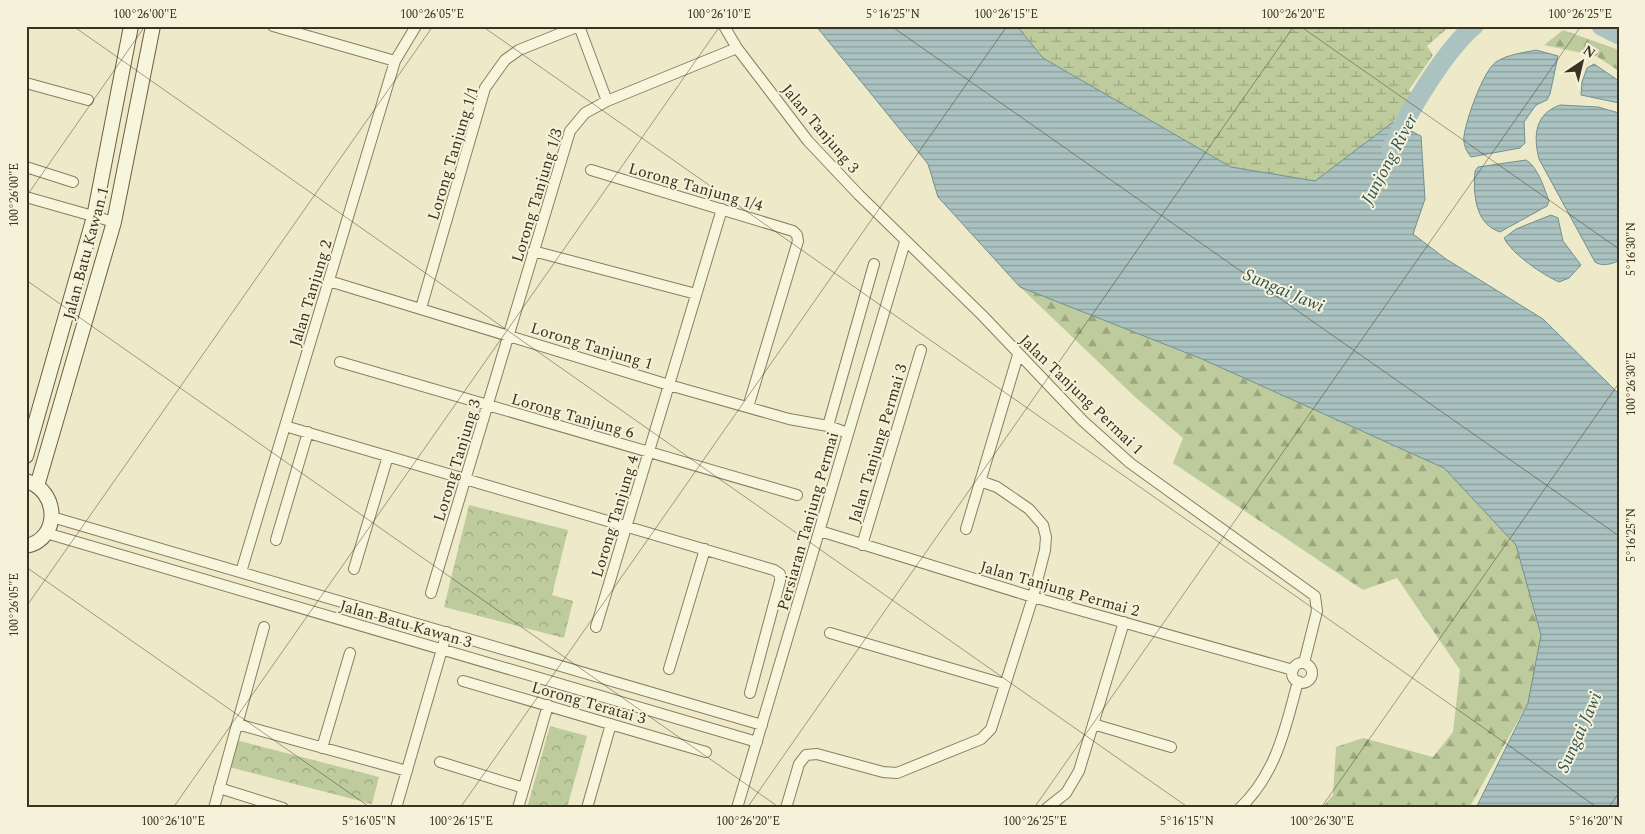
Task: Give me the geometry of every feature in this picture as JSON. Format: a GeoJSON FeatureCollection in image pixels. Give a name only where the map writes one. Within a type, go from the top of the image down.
{"type":"FeatureCollection","features":[{"type":"Feature","properties":{"kind":"street","name":"Jalan Batu Kawan 1"},"geometry":{"type":"LineString","coordinates":[[26,456],[94,218],[132,26]]}},
{"type":"Feature","properties":{"kind":"street","name":"Jalan Batu Kawan 1"},"geometry":{"type":"LineString","coordinates":[[32,483],[114,222],[153,26]]}},
{"type":"Feature","properties":{"kind":"street"},"geometry":{"type":"LineString","coordinates":[[273,26],[395,61]]}},
{"type":"Feature","properties":{"kind":"street","name":"Jalan Tanjung 2"},"geometry":{"type":"LineString","coordinates":[[241,572],[395,61],[416,26]]}},
{"type":"Feature","properties":{"kind":"street"},"geometry":{"type":"LineString","coordinates":[[579,26],[606,101]]}},
{"type":"Feature","properties":{"kind":"street","name":"Lorong Tanjung 1/1"},"geometry":{"type":"LineString","coordinates":[[421,308],[485,88],[505,60],[519,50],[579,26]]}},
{"type":"Feature","properties":{"kind":"street","name":"Jalan Tanjung 3"},"geometry":{"type":"LineString","coordinates":[[724,26],[737,48],[808,141],[905,242]]}},
{"type":"Feature","properties":{"kind":"street","name":"Lorong Tanjung 1/3"},"geometry":{"type":"LineString","coordinates":[[509,334],[570,132],[585,113],[606,101],[737,48]]}},
{"type":"Feature","properties":{"kind":"street"},"geometry":{"type":"LineString","coordinates":[[26,83],[88,100]]}},
{"type":"Feature","properties":{"kind":"street"},"geometry":{"type":"LineString","coordinates":[[26,167],[74,182]]}},
{"type":"Feature","properties":{"kind":"street","name":"Lorong Tanjung 1/4"},"geometry":{"type":"LineString","coordinates":[[591,170],[793,231],[797,235],[798,241],[748,407]]}},
{"type":"Feature","properties":{"kind":"street"},"geometry":{"type":"LineString","coordinates":[[26,197],[94,218],[114,222]]}},
{"type":"Feature","properties":{"kind":"street","name":"Lorong Tanjung 4"},"geometry":{"type":"LineString","coordinates":[[596,627],[722,209]]}},
{"type":"Feature","properties":{"kind":"street","name":"Jalan Tanjung Permai 1"},"geometry":{"type":"LineString","coordinates":[[905,242],[982,315],[1018,355],[1084,421],[1130,463],[1302,584],[1315,596],[1318,602],[1304,663]]}},
{"type":"Feature","properties":{"kind":"street","name":"Persiaran Tanjung Permai"},"geometry":{"type":"LineString","coordinates":[[737,808],[905,242]]}},
{"type":"Feature","properties":{"kind":"street"},"geometry":{"type":"LineString","coordinates":[[533,251],[696,294]]}},
{"type":"Feature","properties":{"kind":"street"},"geometry":{"type":"LineString","coordinates":[[828,426],[874,264]]}},
{"type":"Feature","properties":{"kind":"street","name":"Lorong Tanjung 1"},"geometry":{"type":"LineString","coordinates":[[329,281],[509,334],[669,385],[789,419],[828,426],[848,433]]}},
{"type":"Feature","properties":{"kind":"street","name":"Lorong Tanjung 3"},"geometry":{"type":"LineString","coordinates":[[431,594],[509,334]]}},
{"type":"Feature","properties":{"kind":"street","name":"Jalan Tanjung Permai 3"},"geometry":{"type":"LineString","coordinates":[[862,545],[921,350]]}},
{"type":"Feature","properties":{"kind":"street"},"geometry":{"type":"LineString","coordinates":[[966,529],[1018,355]]}},
{"type":"Feature","properties":{"kind":"street","name":"Lorong Tanjung 6"},"geometry":{"type":"LineString","coordinates":[[340,362],[798,495]]}},
{"type":"Feature","properties":{"kind":"street"},"geometry":{"type":"LineString","coordinates":[[285,426],[705,548],[774,570],[780,574],[780,581],[750,693]]}},
{"type":"Feature","properties":{"kind":"street"},"geometry":{"type":"LineString","coordinates":[[276,540],[308,432]]}},
{"type":"Feature","properties":{"kind":"street"},"geometry":{"type":"LineString","coordinates":[[354,568],[388,456]]}},
{"type":"Feature","properties":{"kind":"street"},"geometry":{"type":"LineString","coordinates":[[786,808],[799,764],[806,755],[817,754],[883,772],[897,773],[981,739],[991,729],[1033,597],[1045,550],[1046,537],[1043,525],[1014,498],[980,481]]}},
{"type":"Feature","properties":{"kind":"street"},"geometry":{"type":"LineString","coordinates":[[26,546],[39,540],[46,533],[52,517],[49,499],[32,483]]}},
{"type":"Feature","properties":{"kind":"street","name":"Jalan Batu Kawan 3"},"geometry":{"type":"LineString","coordinates":[[52,517],[762,725]]}},
{"type":"Feature","properties":{"kind":"street","name":"Jalan Tanjung Permai 2"},"geometry":{"type":"LineString","coordinates":[[820,531],[1033,597],[1293,670]]}},
{"type":"Feature","properties":{"kind":"street","name":"Jalan Batu Kawan 3"},"geometry":{"type":"LineString","coordinates":[[46,533],[757,742]]}},
{"type":"Feature","properties":{"kind":"street"},"geometry":{"type":"LineString","coordinates":[[669,669],[705,548]]}},
{"type":"Feature","properties":{"kind":"street"},"geometry":{"type":"LineString","coordinates":[[1047,808],[1059,799],[1073,784],[1079,771],[1124,622]]}},
{"type":"Feature","properties":{"kind":"street"},"geometry":{"type":"LineString","coordinates":[[214,808],[264,627]]}},
{"type":"Feature","properties":{"kind":"street"},"geometry":{"type":"LineString","coordinates":[[396,808],[447,632]]}},
{"type":"Feature","properties":{"kind":"street"},"geometry":{"type":"LineString","coordinates":[[830,633],[1004,684]]}},
{"type":"Feature","properties":{"kind":"street"},"geometry":{"type":"LineString","coordinates":[[322,748],[350,653]]}},
{"type":"Feature","properties":{"kind":"street"},"geometry":{"type":"LineString","coordinates":[[1304,663],[1310,666],[1312,676],[1308,681],[1298,682],[1293,677],[1293,670],[1297,664],[1304,663]]}},
{"type":"Feature","properties":{"kind":"street","name":"Lorong Teratai 3"},"geometry":{"type":"LineString","coordinates":[[463,681],[706,752]]}},
{"type":"Feature","properties":{"kind":"street"},"geometry":{"type":"LineString","coordinates":[[1240,808],[1268,774],[1280,743],[1298,682]]}},
{"type":"Feature","properties":{"kind":"street"},"geometry":{"type":"LineString","coordinates":[[518,808],[548,705]]}},
{"type":"Feature","properties":{"kind":"street"},"geometry":{"type":"LineString","coordinates":[[237,724],[406,770]]}},
{"type":"Feature","properties":{"kind":"street"},"geometry":{"type":"LineString","coordinates":[[587,808],[611,724]]}},
{"type":"Feature","properties":{"kind":"street"},"geometry":{"type":"LineString","coordinates":[[1093,724],[1171,747]]}},
{"type":"Feature","properties":{"kind":"street"},"geometry":{"type":"LineString","coordinates":[[440,762],[524,788]]}},
{"type":"Feature","properties":{"kind":"street"},"geometry":{"type":"LineString","coordinates":[[219,788],[283,808]]}},
{"type":"Feature","properties":{"kind":"green space"},"geometry":{"type":"Polygon","coordinates":[[[1017,26],[1450,26],[1427,46],[1433,55],[1409,90],[1414,97],[1393,122],[1315,181],[1231,167],[1043,58],[1017,26]]]}},
{"type":"Feature","properties":{"kind":"green space"},"geometry":{"type":"Polygon","coordinates":[[[1563,30],[1619,50],[1619,71],[1596,56],[1544,45],[1563,30]]]}},
{"type":"Feature","properties":{"kind":"green space"},"geometry":{"type":"Polygon","coordinates":[[[1020,287],[1202,359],[1444,468],[1516,545],[1542,634],[1528,703],[1469,808],[1322,808],[1333,795],[1336,747],[1363,738],[1433,757],[1453,732],[1460,670],[1397,578],[1363,590],[1173,463],[1183,438],[1135,397],[1020,287]]]}},
{"type":"Feature","properties":{"kind":"green space"},"geometry":{"type":"Polygon","coordinates":[[[469,505],[568,530],[552,595],[573,601],[564,638],[444,607],[469,505]]]}},
{"type":"Feature","properties":{"kind":"green space"},"geometry":{"type":"Polygon","coordinates":[[[550,726],[587,736],[567,808],[527,808],[550,726]]]}},
{"type":"Feature","properties":{"kind":"green space"},"geometry":{"type":"Polygon","coordinates":[[[236,740],[379,777],[372,804],[229,767],[236,740]]]}},
{"type":"Feature","properties":{"kind":"water","name":"Sungai Jawi"},"geometry":{"type":"Polygon","coordinates":[[[816,26],[1017,26],[1043,58],[1231,167],[1315,181],[1393,122],[1421,136],[1425,199],[1413,234],[1446,259],[1543,319],[1619,394],[1619,808],[1476,808],[1528,703],[1541,635],[1516,545],[1444,468],[1202,359],[1020,287],[938,197],[928,164],[816,26]]]}},
{"type":"Feature","properties":{"kind":"water"},"geometry":{"type":"Polygon","coordinates":[[[1536,50],[1558,56],[1547,100],[1536,105],[1524,122],[1525,143],[1520,148],[1471,157],[1465,147],[1464,136],[1468,119],[1486,75],[1496,62],[1505,57],[1536,50]]]}},
{"type":"Feature","properties":{"kind":"water"},"geometry":{"type":"Polygon","coordinates":[[[1594,64],[1619,81],[1619,103],[1581,95],[1582,82],[1587,68],[1594,64]]]}},
{"type":"Feature","properties":{"kind":"water"},"geometry":{"type":"Polygon","coordinates":[[[1560,105],[1598,107],[1619,113],[1619,261],[1604,265],[1595,262],[1539,159],[1536,142],[1538,126],[1545,114],[1560,105]]]}},
{"type":"Feature","properties":{"kind":"water"},"geometry":{"type":"Polygon","coordinates":[[[1526,160],[1537,173],[1549,201],[1547,206],[1500,232],[1485,222],[1477,207],[1475,171],[1478,167],[1526,160]]]}},
{"type":"Feature","properties":{"kind":"water"},"geometry":{"type":"Polygon","coordinates":[[[1551,215],[1558,218],[1563,241],[1581,265],[1569,278],[1559,282],[1514,251],[1504,238],[1516,229],[1551,215]]]}},
{"type":"Feature","properties":{"kind":"waterway","name":"Junjong River"},"geometry":{"type":"LineString","coordinates":[[1391,149],[1407,118],[1439,66],[1451,50],[1474,26]]}},
{"type":"Feature","properties":{"kind":"waterway","name":"Junjong River"},"geometry":{"type":"LineString","coordinates":[[1601,26],[1619,35]]}}]}
